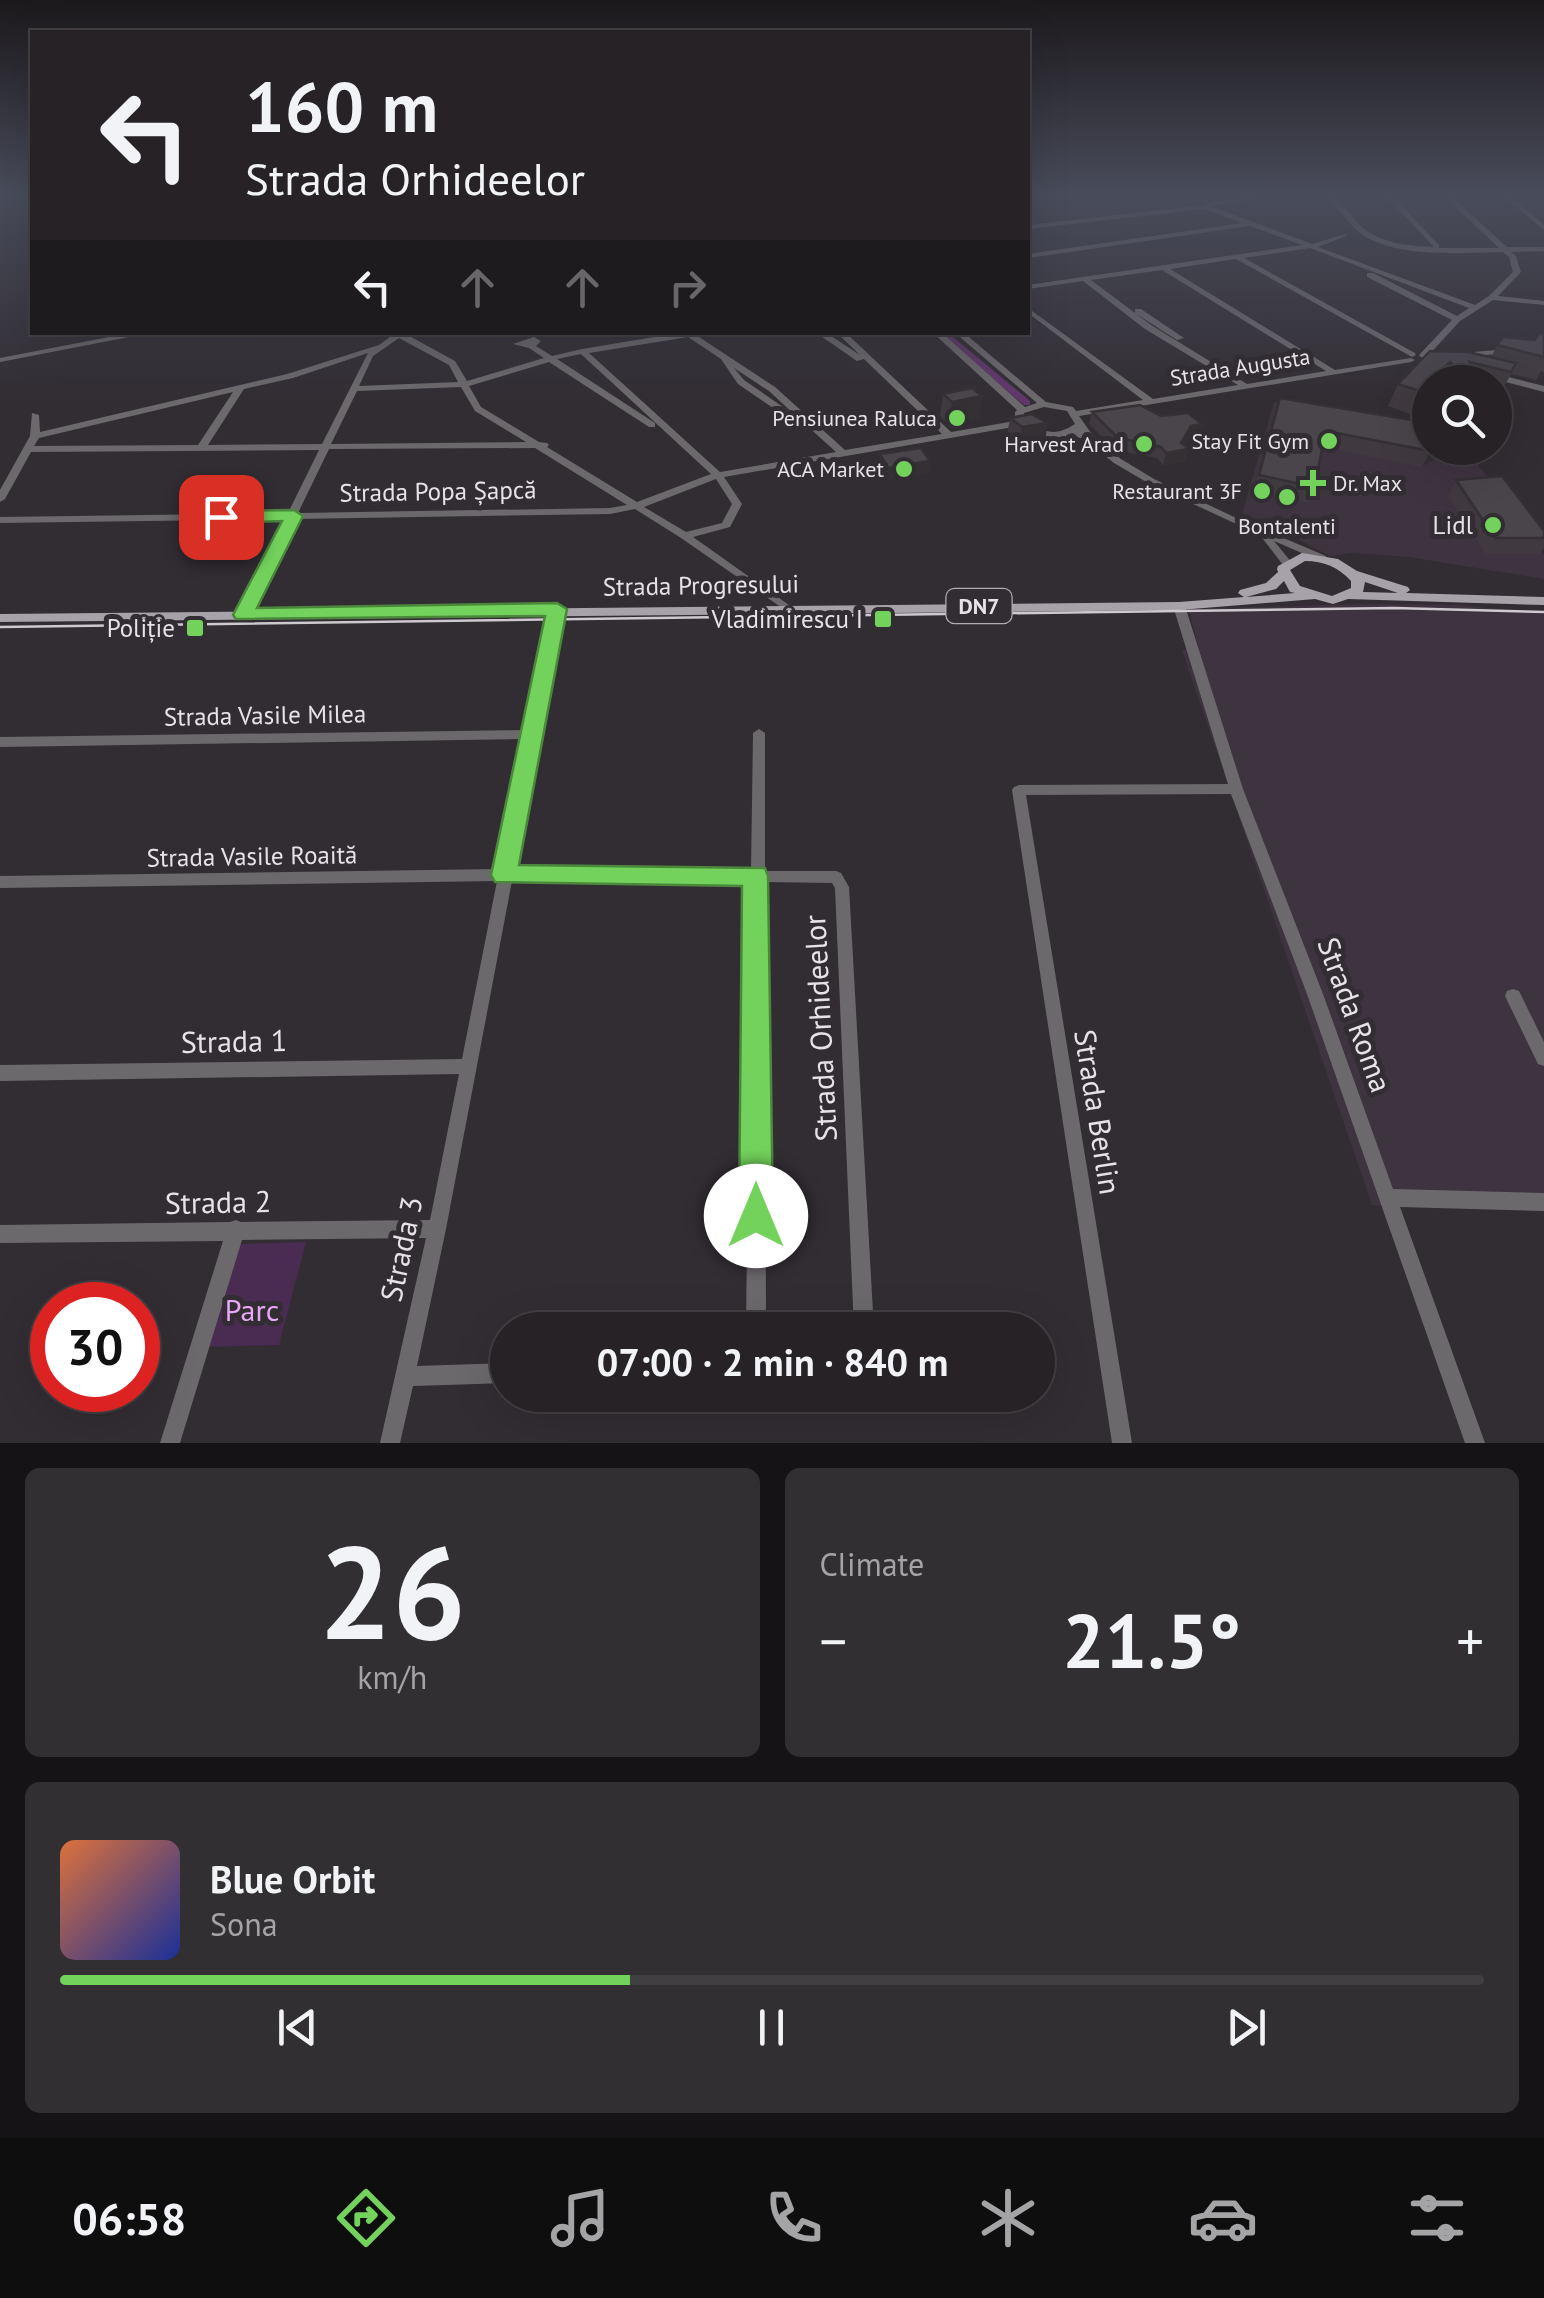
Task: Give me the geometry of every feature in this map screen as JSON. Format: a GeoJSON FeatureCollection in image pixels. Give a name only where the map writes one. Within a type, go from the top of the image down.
{"type":"FeatureCollection","features":[{"type":"Feature","properties":{"kind":"main road","name":"DN7"},"geometry":{"type":"LineString","coordinates":[[1285,569],[1302,557],[1322,558],[1389,587],[1461,598]]}},
{"type":"Feature","properties":{"kind":"main road","name":"Strada Progresului"},"geometry":{"type":"LineString","coordinates":[[0,618],[1162,604],[1243,594],[1270,586],[1285,569]]}},
{"type":"Feature","properties":{"kind":"main road"},"geometry":{"type":"LineString","coordinates":[[1285,569],[1310,596]]}},
{"type":"Feature","properties":{"kind":"main road"},"geometry":{"type":"LineString","coordinates":[[1352,596],[1359,586],[1353,574]]}},
{"type":"Feature","properties":{"kind":"main road","name":"Strada Progresului"},"geometry":{"type":"LineString","coordinates":[[1162,604],[1310,596]]}},
{"type":"Feature","properties":{"kind":"main road","name":"DN7"},"geometry":{"type":"LineString","coordinates":[[1310,596],[1333,600],[1352,596],[1544,600]]}},
{"type":"Feature","properties":{"kind":"street"},"geometry":{"type":"LineString","coordinates":[[1030,287],[1186,263]]}},
{"type":"Feature","properties":{"kind":"street"},"geometry":{"type":"LineString","coordinates":[[1249,263],[1423,357],[1456,319],[1492,298],[1517,272],[1512,263]]}},
{"type":"Feature","properties":{"kind":"street"},"geometry":{"type":"LineString","coordinates":[[1346,263],[1456,319]]}},
{"type":"Feature","properties":{"kind":"street"},"geometry":{"type":"LineString","coordinates":[[1358,263],[1476,308]]}},
{"type":"Feature","properties":{"kind":"street"},"geometry":{"type":"LineString","coordinates":[[1162,267],[1333,372]]}},
{"type":"Feature","properties":{"kind":"street"},"geometry":{"type":"LineString","coordinates":[[1085,279],[1148,328],[1197,353],[1245,386]]}},
{"type":"Feature","properties":{"kind":"street"},"geometry":{"type":"LineString","coordinates":[[1492,298],[1544,303]]}},
{"type":"Feature","properties":{"kind":"street"},"geometry":{"type":"LineString","coordinates":[[1030,311],[1151,402]]}},
{"type":"Feature","properties":{"kind":"street"},"geometry":{"type":"LineString","coordinates":[[48,350],[63,335]]}},
{"type":"Feature","properties":{"kind":"street"},"geometry":{"type":"LineString","coordinates":[[0,360],[134,335]]}},
{"type":"Feature","properties":{"kind":"street"},"geometry":{"type":"LineString","coordinates":[[35,436],[122,408],[308,371],[377,348],[396,335]]}},
{"type":"Feature","properties":{"kind":"street"},"geometry":{"type":"LineString","coordinates":[[399,335],[439,353],[459,370],[478,409],[544,445],[685,536],[785,607]]}},
{"type":"Feature","properties":{"kind":"street"},"geometry":{"type":"LineString","coordinates":[[354,388],[466,384],[550,358],[683,335]]}},
{"type":"Feature","properties":{"kind":"street"},"geometry":{"type":"LineString","coordinates":[[690,335],[721,356],[741,382],[844,454]]}},
{"type":"Feature","properties":{"kind":"street"},"geometry":{"type":"LineString","coordinates":[[824,335],[883,374]]}},
{"type":"Feature","properties":{"kind":"street"},"geometry":{"type":"LineString","coordinates":[[843,335],[948,435]]}},
{"type":"Feature","properties":{"kind":"street"},"geometry":{"type":"LineString","coordinates":[[939,335],[1022,409]]}},
{"type":"Feature","properties":{"kind":"street"},"geometry":{"type":"LineString","coordinates":[[962,335],[1044,404],[1076,414],[1082,431],[1118,463],[1322,558]]}},
{"type":"Feature","properties":{"kind":"street"},"geometry":{"type":"LineString","coordinates":[[532,346],[675,440]]}},
{"type":"Feature","properties":{"kind":"street"},"geometry":{"type":"LineString","coordinates":[[243,615],[377,348]]}},
{"type":"Feature","properties":{"kind":"street"},"geometry":{"type":"LineString","coordinates":[[1453,356],[1519,350]]}},
{"type":"Feature","properties":{"kind":"street"},"geometry":{"type":"LineString","coordinates":[[582,351],[675,440],[718,475],[736,504],[733,517],[726,524],[685,536]]}},
{"type":"Feature","properties":{"kind":"street","name":"Strada Augusta"},"geometry":{"type":"LineString","coordinates":[[1076,414],[1423,357]]}},
{"type":"Feature","properties":{"kind":"street"},"geometry":{"type":"LineString","coordinates":[[1512,380],[1544,389]]}},
{"type":"Feature","properties":{"kind":"street"},"geometry":{"type":"LineString","coordinates":[[200,448],[242,387]]}},
{"type":"Feature","properties":{"kind":"street"},"geometry":{"type":"LineString","coordinates":[[1020,423],[1018,415],[1022,409],[1044,404]]}},
{"type":"Feature","properties":{"kind":"street"},"geometry":{"type":"LineString","coordinates":[[0,499],[30,449],[35,436],[35,415]]}},
{"type":"Feature","properties":{"kind":"street"},"geometry":{"type":"LineString","coordinates":[[637,506],[718,475],[948,435],[1020,423],[1035,432],[1082,431]]}},
{"type":"Feature","properties":{"kind":"street"},"geometry":{"type":"LineString","coordinates":[[30,449],[544,445]]}},
{"type":"Feature","properties":{"kind":"street","name":"Strada Popa Șapcă"},"geometry":{"type":"LineString","coordinates":[[0,520],[610,510],[637,506]]}},
{"type":"Feature","properties":{"kind":"street"},"geometry":{"type":"LineString","coordinates":[[1258,531],[1285,569]]}},
{"type":"Feature","properties":{"kind":"street","name":"Strada Roma"},"geometry":{"type":"LineString","coordinates":[[1179,606],[1236,790],[1475,1443]]}},
{"type":"Feature","properties":{"kind":"street","name":"Strada 3"},"geometry":{"type":"LineString","coordinates":[[390,1443],[437,1229],[557,609]]}},
{"type":"Feature","properties":{"kind":"street"},"geometry":{"type":"LineString","coordinates":[[756,1312],[759,733]]}},
{"type":"Feature","properties":{"kind":"street","name":"Strada Vasile Milea"},"geometry":{"type":"LineString","coordinates":[[0,742],[532,734]]}},
{"type":"Feature","properties":{"kind":"street","name":"Strada Berlin"},"geometry":{"type":"LineString","coordinates":[[1122,1443],[1019,790],[1236,790]]}},
{"type":"Feature","properties":{"kind":"street","name":"Strada Orhideelor"},"geometry":{"type":"LineString","coordinates":[[504,875],[836,877],[842,887],[863,1312]]}},
{"type":"Feature","properties":{"kind":"street","name":"Strada Vasile Roaită"},"geometry":{"type":"LineString","coordinates":[[0,882],[504,875]]}},
{"type":"Feature","properties":{"kind":"street"},"geometry":{"type":"LineString","coordinates":[[1513,996],[1544,1059]]}},
{"type":"Feature","properties":{"kind":"street","name":"Strada 1"},"geometry":{"type":"LineString","coordinates":[[0,1074],[469,1066]]}},
{"type":"Feature","properties":{"kind":"street"},"geometry":{"type":"LineString","coordinates":[[1388,1198],[1544,1202]]}},
{"type":"Feature","properties":{"kind":"street"},"geometry":{"type":"LineString","coordinates":[[170,1443],[236,1229]]}},
{"type":"Feature","properties":{"kind":"street","name":"Strada 2"},"geometry":{"type":"LineString","coordinates":[[0,1234],[437,1229]]}},
{"type":"Feature","properties":{"kind":"street"},"geometry":{"type":"LineString","coordinates":[[405,1376],[490,1374]]}},
{"type":"Feature","properties":{"kind":"shaded area"},"geometry":{"type":"Polygon","coordinates":[[[1274,402],[1370,423],[1412,440],[1412,465],[1478,465],[1544,555],[1544,579],[1409,557],[1352,553],[1330,556],[1286,533],[1241,518],[1274,402]]]}},
{"type":"Feature","properties":{"kind":"shaded area"},"geometry":{"type":"Polygon","coordinates":[[[1459,605],[1544,614],[1544,1210],[1372,1205],[1182,650],[1199,650],[1189,609],[1459,605]]]}},
{"type":"Feature","properties":{"kind":"green space","name":"Parc"},"geometry":{"type":"Polygon","coordinates":[[[306,1242],[279,1345],[204,1347],[235,1244],[306,1242]]]}},
{"type":"Feature","properties":{"kind":"building"},"geometry":{"type":"Polygon","coordinates":[[[1544,334],[1544,357],[1497,345],[1503,337],[1535,340],[1544,334]]]}},
{"type":"Feature","properties":{"kind":"building"},"geometry":{"type":"Polygon","coordinates":[[[1430,351],[1468,352],[1516,363],[1512,370],[1512,365],[1470,362],[1472,365],[1450,362],[1416,365],[1430,351]]]}},
{"type":"Feature","properties":{"kind":"building"},"geometry":{"type":"Polygon","coordinates":[[[1412,370],[1412,388],[1398,384],[1412,370]]]}},
{"type":"Feature","properties":{"kind":"building"},"geometry":{"type":"Polygon","coordinates":[[[972,388],[982,396],[952,402],[943,394],[972,388]]]}},
{"type":"Feature","properties":{"kind":"building"},"geometry":{"type":"Polygon","coordinates":[[[1280,398],[1412,420],[1412,448],[1326,431],[1314,487],[1259,475],[1280,398]]]}},
{"type":"Feature","properties":{"kind":"building"},"geometry":{"type":"Polygon","coordinates":[[[1140,405],[1161,416],[1188,413],[1202,424],[1191,426],[1181,443],[1189,449],[1166,453],[1161,447],[1118,438],[1092,412],[1140,405]]]}},
{"type":"Feature","properties":{"kind":"building"},"geometry":{"type":"Polygon","coordinates":[[[1031,414],[1048,423],[1022,427],[1010,418],[1031,414]]]}},
{"type":"Feature","properties":{"kind":"building"},"geometry":{"type":"Polygon","coordinates":[[[921,448],[930,461],[888,468],[880,454],[921,448]]]}},
{"type":"Feature","properties":{"kind":"building"},"geometry":{"type":"Polygon","coordinates":[[[1502,476],[1544,531],[1544,538],[1495,538],[1456,480],[1502,476]]]}},
{"type":"Feature","properties":{"kind":"waterway"},"geometry":{"type":"LineString","coordinates":[[946,335],[1027,403]]}},
{"type":"Feature","properties":{"kind":"tram line"},"geometry":{"type":"LineString","coordinates":[[0,627],[1394,608],[1544,612]]}},
{"type":"Feature","properties":{"kind":"place","name":"Pensiunea Raluca"},"geometry":{"type":"Point","coordinates":[957,418]}},
{"type":"Feature","properties":{"kind":"place","name":"Stay Fit Gym"},"geometry":{"type":"Point","coordinates":[1329,441]}},
{"type":"Feature","properties":{"kind":"place","name":"Harvest Arad"},"geometry":{"type":"Point","coordinates":[1144,444]}},
{"type":"Feature","properties":{"kind":"place","name":"ACA Market"},"geometry":{"type":"Point","coordinates":[904,469]}},
{"type":"Feature","properties":{"kind":"place","name":"Dr. Max"},"geometry":{"type":"Point","coordinates":[1313,483]}},
{"type":"Feature","properties":{"kind":"place","name":"Restaurant 3F"},"geometry":{"type":"Point","coordinates":[1262,491]}},
{"type":"Feature","properties":{"kind":"place","name":"Bontalenti"},"geometry":{"type":"Point","coordinates":[1287,497]}},
{"type":"Feature","properties":{"kind":"place","name":"Lidl"},"geometry":{"type":"Point","coordinates":[1493,525]}},
{"type":"Feature","properties":{"kind":"place","name":"Vladimirescu I"},"geometry":{"type":"Point","coordinates":[883,619]}},
{"type":"Feature","properties":{"kind":"place","name":"Poliție"},"geometry":{"type":"Point","coordinates":[195,628]}},
{"type":"Feature","properties":{"kind":"route"},"geometry":{"type":"LineString","coordinates":[[221,517],[294,516],[243,615],[557,609],[504,875],[756,876],[756,1216]]}}]}
